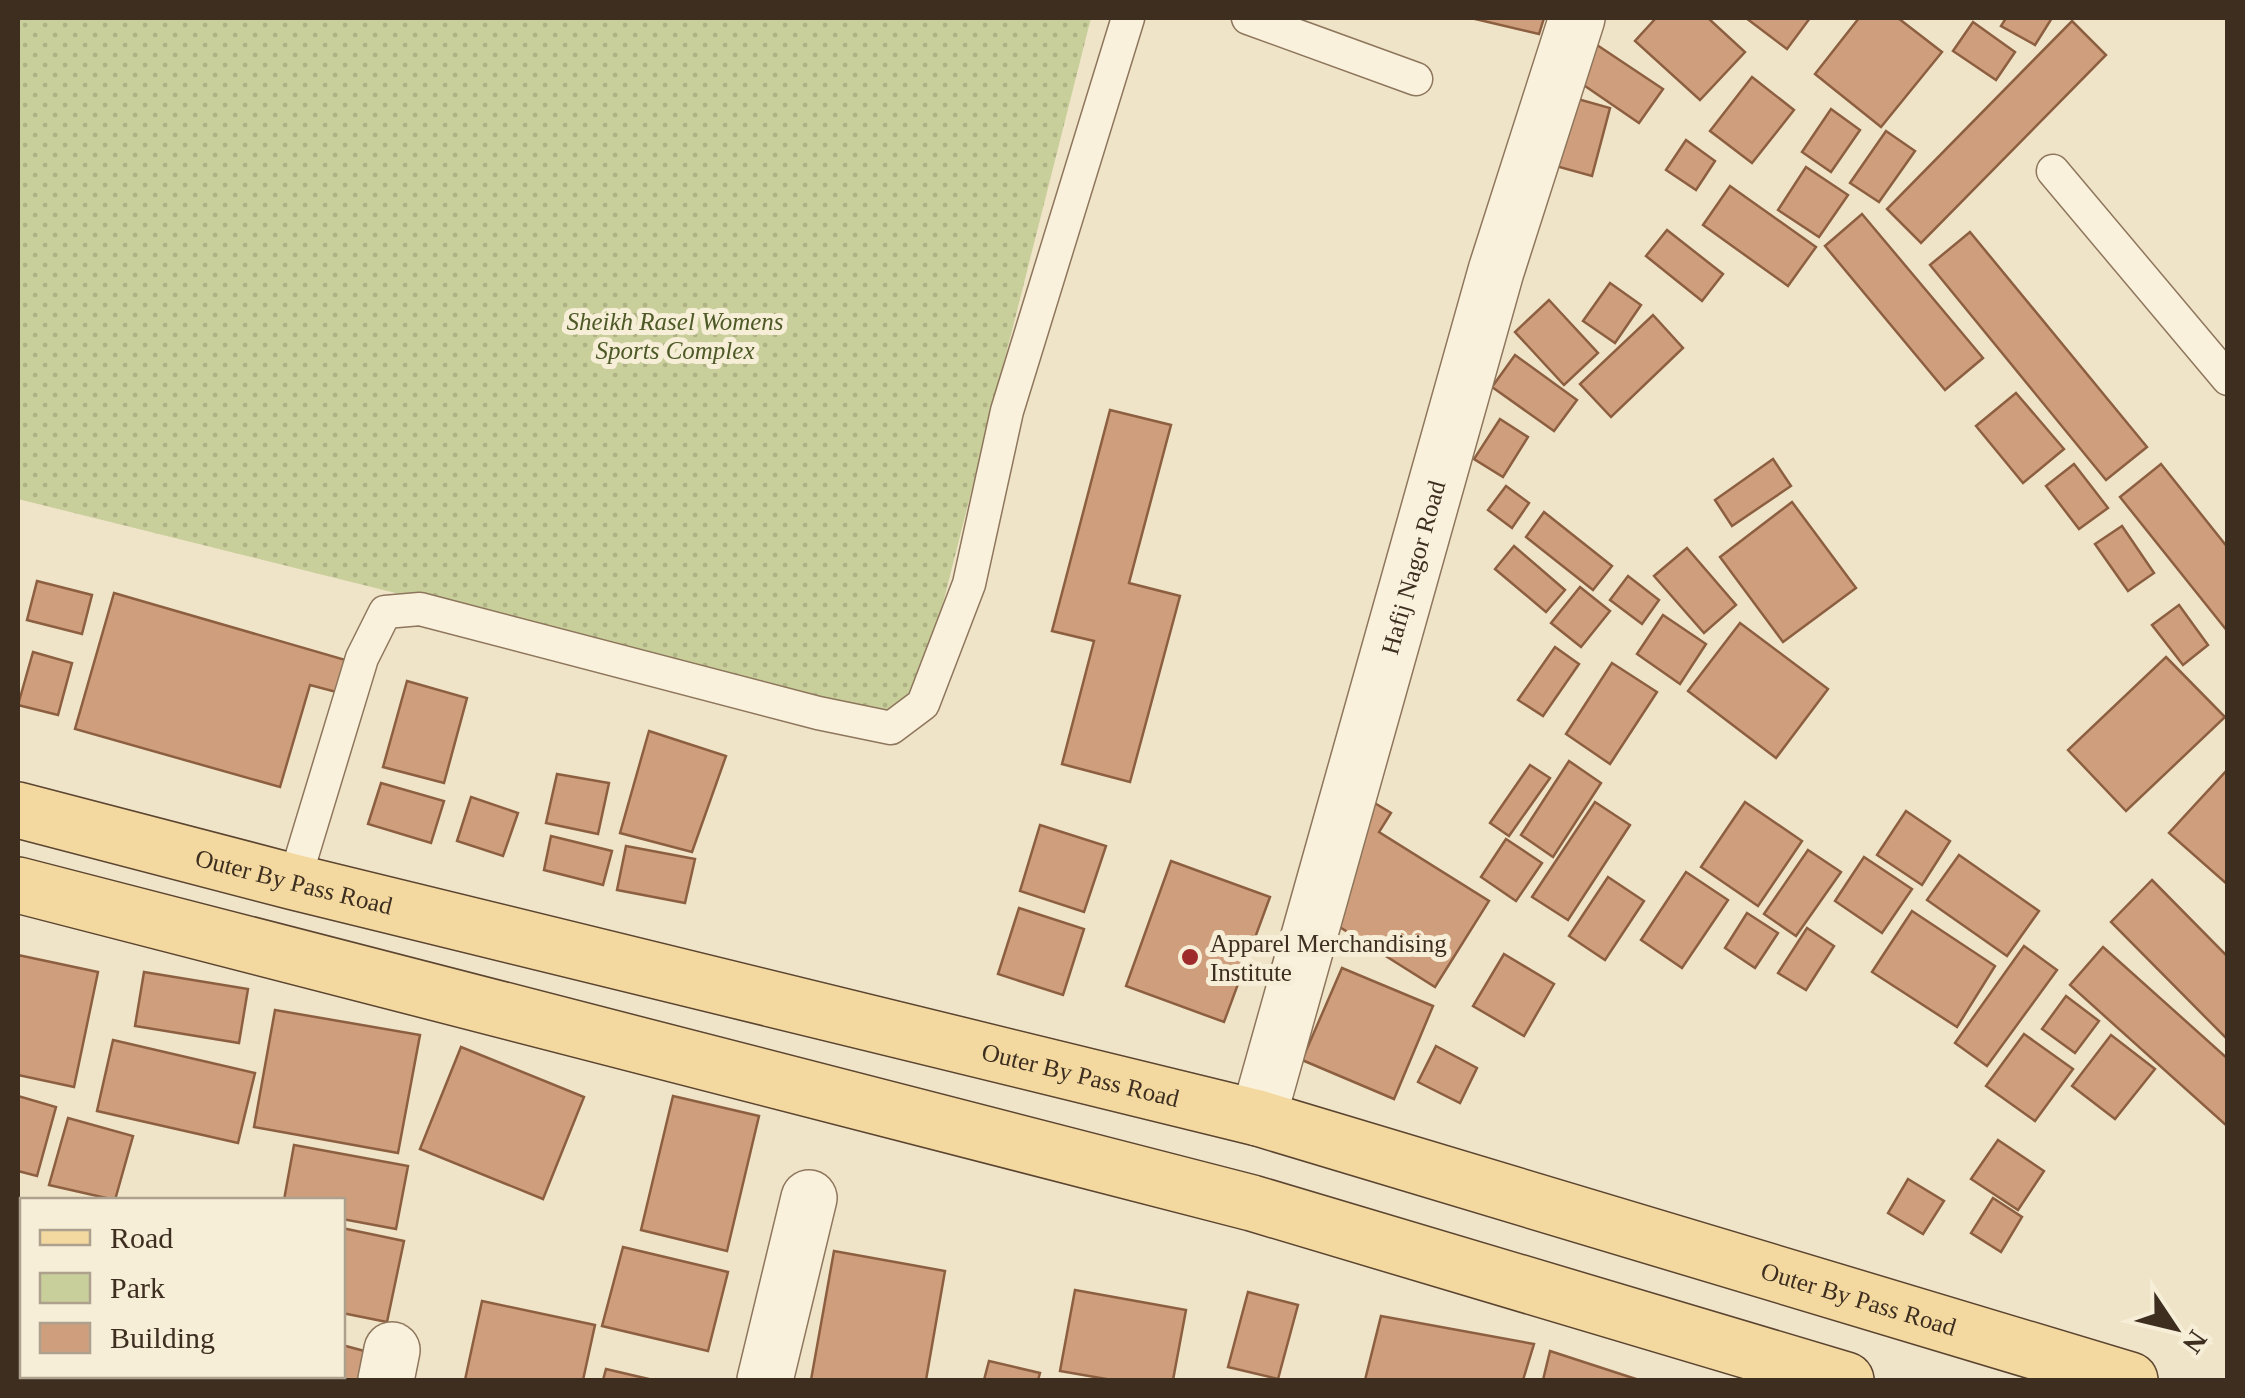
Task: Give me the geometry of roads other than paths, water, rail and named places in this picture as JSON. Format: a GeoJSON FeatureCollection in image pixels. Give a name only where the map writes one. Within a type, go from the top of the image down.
{"type":"FeatureCollection","features":[{"type":"Feature","properties":{"kind":"main road","name":"Outer By Pass Road"},"geometry":{"type":"LineString","coordinates":[[18,810],[294,882],[1258,1118],[2130,1380]]}},
{"type":"Feature","properties":{"kind":"main road"},"geometry":{"type":"LineString","coordinates":[[18,885],[1252,1204],[1846,1380]]}},
{"type":"Feature","properties":{"kind":"street","name":"Hafij Nagor Road"},"geometry":{"type":"LineString","coordinates":[[1258,1118],[1496,271],[1577,18]]}},
{"type":"Feature","properties":{"kind":"street"},"geometry":{"type":"LineString","coordinates":[[765,1380],[810,1198]]}},
{"type":"Feature","properties":{"kind":"lane"},"geometry":{"type":"LineString","coordinates":[[294,882],[362,658],[385,612],[420,609],[890,728],[924,704],[969,584],[1007,412],[1128,18]]}},
{"type":"Feature","properties":{"kind":"lane"},"geometry":{"type":"LineString","coordinates":[[1248,18],[1416,78]]}},
{"type":"Feature","properties":{"kind":"lane"},"geometry":{"type":"LineString","coordinates":[[2053,171],[2228,379]]}},
{"type":"Feature","properties":{"kind":"place","name":"Apparel Merchandising Institute"},"geometry":{"type":"Point","coordinates":[1190,957]}},
{"type":"Feature","properties":{"kind":"park label","name":"Sheikh Rasel Womens Sports Complex"},"geometry":{"type":"Point","coordinates":[675,336]}}]}
